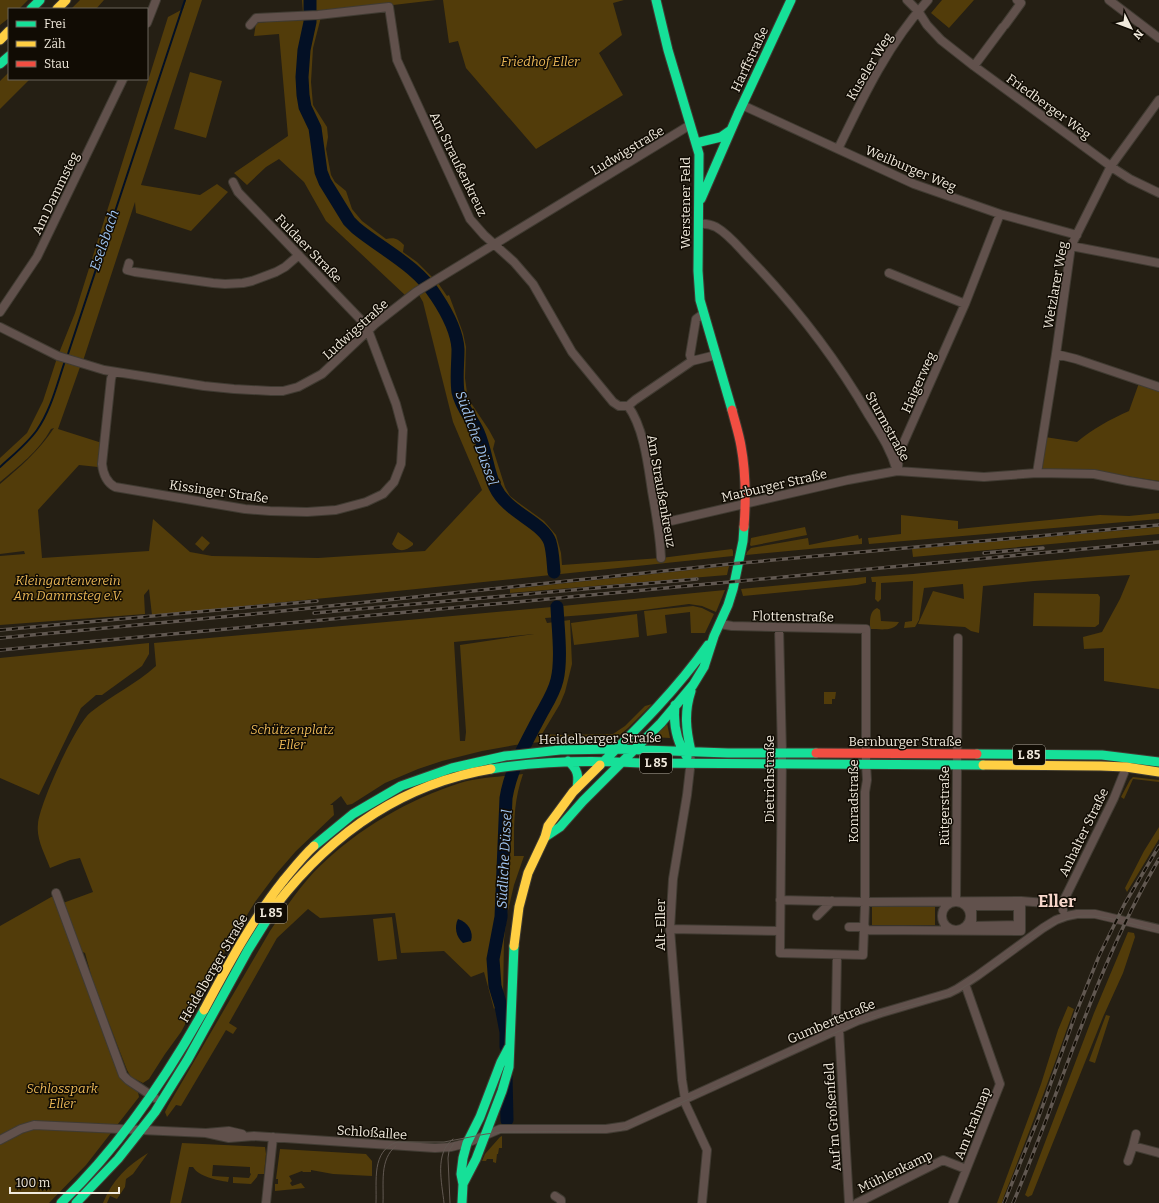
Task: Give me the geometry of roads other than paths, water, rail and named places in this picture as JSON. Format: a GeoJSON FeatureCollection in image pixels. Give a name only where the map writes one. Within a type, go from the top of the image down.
{"type":"FeatureCollection","features":[{"type":"Feature","properties":{"kind":"main road"},"geometry":{"type":"LineString","coordinates":[[32,8],[40,0]]}},
{"type":"Feature","properties":{"kind":"main road"},"geometry":{"type":"LineString","coordinates":[[58,8],[66,0]]}},
{"type":"Feature","properties":{"kind":"main road","name":"Werstener Feld"},"geometry":{"type":"LineString","coordinates":[[656,0],[668,50],[699,154],[699,292],[703,314],[741,446],[744,469],[746,504],[743,542],[733,589],[714,636]]}},
{"type":"Feature","properties":{"kind":"main road","name":"Harffstraße"},"geometry":{"type":"LineString","coordinates":[[699,205],[710,176],[791,0]]}},
{"type":"Feature","properties":{"kind":"main road"},"geometry":{"type":"LineString","coordinates":[[0,40],[8,32]]}},
{"type":"Feature","properties":{"kind":"main road"},"geometry":{"type":"LineString","coordinates":[[0,64],[8,57]]}},
{"type":"Feature","properties":{"kind":"main road"},"geometry":{"type":"LineString","coordinates":[[696,143],[721,136],[731,130]]}},
{"type":"Feature","properties":{"kind":"main road"},"geometry":{"type":"LineString","coordinates":[[691,763],[675,731],[675,708],[678,693],[696,662],[714,636]]}},
{"type":"Feature","properties":{"kind":"main road"},"geometry":{"type":"LineString","coordinates":[[545,837],[560,827],[583,801],[675,708],[693,685],[704,666],[714,636]]}},
{"type":"Feature","properties":{"kind":"main road"},"geometry":{"type":"LineString","coordinates":[[462,1203],[461,1166],[467,1143],[499,1076],[509,1046],[512,1017],[514,944],[519,907],[528,873],[545,837],[548,826],[565,801],[653,712],[696,662]]}},
{"type":"Feature","properties":{"kind":"main road"},"geometry":{"type":"LineString","coordinates":[[686,751],[685,722],[688,700],[693,685]]}},
{"type":"Feature","properties":{"kind":"main road","name":"Heidelberger Straße"},"geometry":{"type":"LineString","coordinates":[[61,1203],[96,1168],[127,1130],[151,1096],[186,1042],[251,925],[273,893],[291,870],[310,850],[345,820],[391,791],[444,769],[477,761],[512,754],[574,749],[686,751]]}},
{"type":"Feature","properties":{"kind":"main road","name":"Bernburger Straße"},"geometry":{"type":"LineString","coordinates":[[686,751],[728,753],[1102,756],[1128,758]]}},
{"type":"Feature","properties":{"kind":"main road","name":"L 85"},"geometry":{"type":"LineString","coordinates":[[1128,758],[1159,762]]}},
{"type":"Feature","properties":{"kind":"main road"},"geometry":{"type":"LineString","coordinates":[[568,761],[577,770],[577,788]]}},
{"type":"Feature","properties":{"kind":"main road","name":"Heidelberger Straße"},"geometry":{"type":"LineString","coordinates":[[76,1203],[107,1171],[142,1130],[161,1102],[189,1057],[265,922],[290,887],[319,855],[361,821],[400,798],[438,782],[473,772],[506,766],[568,761],[691,763]]}},
{"type":"Feature","properties":{"kind":"main road","name":"Bernburger Straße"},"geometry":{"type":"LineString","coordinates":[[691,763],[1126,767]]}},
{"type":"Feature","properties":{"kind":"main road","name":"L 85"},"geometry":{"type":"LineString","coordinates":[[1126,767],[1159,772]]}},
{"type":"Feature","properties":{"kind":"main road"},"geometry":{"type":"LineString","coordinates":[[462,1184],[470,1173],[492,1131],[494,1114],[498,1102],[499,1076]]}},
{"type":"Feature","properties":{"kind":"main road"},"geometry":{"type":"LineString","coordinates":[[480,1117],[492,1131]]}},
{"type":"Feature","properties":{"kind":"street"},"geometry":{"type":"LineString","coordinates":[[148,20],[156,0]]}},
{"type":"Feature","properties":{"kind":"street","name":"Friedberger Weg"},"geometry":{"type":"LineString","coordinates":[[907,0],[918,11],[941,40],[974,66],[1110,166],[1148,189],[1159,193]]}},
{"type":"Feature","properties":{"kind":"street","name":"Kuseler Weg"},"geometry":{"type":"LineString","coordinates":[[838,150],[868,86],[918,11],[928,0]]}},
{"type":"Feature","properties":{"kind":"street"},"geometry":{"type":"LineString","coordinates":[[974,66],[1021,3],[1017,0]]}},
{"type":"Feature","properties":{"kind":"street"},"geometry":{"type":"LineString","coordinates":[[1108,0],[1159,38]]}},
{"type":"Feature","properties":{"kind":"street","name":"Am Straußenkreuz"},"geometry":{"type":"LineString","coordinates":[[250,25],[256,18],[318,15],[389,7],[397,60],[470,219],[484,235],[514,262],[533,284],[572,352],[613,402],[619,406],[628,406],[634,413],[646,450],[658,524],[661,558]]}},
{"type":"Feature","properties":{"kind":"street","name":"Am Dammsteg"},"geometry":{"type":"LineString","coordinates":[[0,312],[37,257],[123,80]]}},
{"type":"Feature","properties":{"kind":"street","name":"Wetzlarer Weg"},"geometry":{"type":"LineString","coordinates":[[1036,473],[1072,246],[1110,166],[1159,100]]}},
{"type":"Feature","properties":{"kind":"street","name":"Weilburger Weg"},"geometry":{"type":"LineString","coordinates":[[742,105],[914,184],[1000,214],[1077,235]]}},
{"type":"Feature","properties":{"kind":"street","name":"Ludwigstraße"},"geometry":{"type":"LineString","coordinates":[[0,327],[58,356],[113,372],[204,386],[234,389],[283,391],[298,387],[322,374],[368,330],[388,313],[420,290],[690,125]]}},
{"type":"Feature","properties":{"kind":"street","name":"Fuldaer Straße"},"geometry":{"type":"LineString","coordinates":[[233,182],[238,192],[363,322],[368,330]]}},
{"type":"Feature","properties":{"kind":"street","name":"Haigerweg"},"geometry":{"type":"LineString","coordinates":[[897,471],[899,453],[965,304],[1000,214]]}},
{"type":"Feature","properties":{"kind":"street","name":"Sturmstraße"},"geometry":{"type":"LineString","coordinates":[[698,224],[709,224],[728,236],[766,275],[815,335],[854,390],[893,455],[897,471],[984,477],[1036,473],[1094,474],[1159,486]]}},
{"type":"Feature","properties":{"kind":"street"},"geometry":{"type":"LineString","coordinates":[[1072,246],[1159,263]]}},
{"type":"Feature","properties":{"kind":"street"},"geometry":{"type":"LineString","coordinates":[[129,262],[127,270],[135,272],[225,284],[252,281],[270,274],[285,267],[299,255]]}},
{"type":"Feature","properties":{"kind":"street"},"geometry":{"type":"LineString","coordinates":[[889,273],[965,304]]}},
{"type":"Feature","properties":{"kind":"street"},"geometry":{"type":"LineString","coordinates":[[692,361],[690,354],[696,319],[703,314]]}},
{"type":"Feature","properties":{"kind":"street","name":"Kissinger Straße"},"geometry":{"type":"LineString","coordinates":[[113,372],[108,403],[102,464],[104,476],[112,485],[129,490],[245,509],[307,512],[336,510],[366,502],[383,494],[394,482],[402,464],[403,430],[396,404],[368,330]]}},
{"type":"Feature","properties":{"kind":"street"},"geometry":{"type":"LineString","coordinates":[[1056,354],[1076,359],[1159,387]]}},
{"type":"Feature","properties":{"kind":"street"},"geometry":{"type":"LineString","coordinates":[[628,406],[692,361],[716,355]]}},
{"type":"Feature","properties":{"kind":"street","name":"Marburger Straße"},"geometry":{"type":"LineString","coordinates":[[658,524],[848,480],[897,471]]}},
{"type":"Feature","properties":{"kind":"street","name":"Flottenstraße"},"geometry":{"type":"LineString","coordinates":[[720,624],[728,626],[779,628],[866,629]]}},
{"type":"Feature","properties":{"kind":"street","name":"Dietrichstraße"},"geometry":{"type":"LineString","coordinates":[[779,628],[782,753],[780,953],[837,955]]}},
{"type":"Feature","properties":{"kind":"street","name":"Konradstraße"},"geometry":{"type":"LineString","coordinates":[[837,955],[863,955],[865,928],[865,792],[867,780],[866,629]]}},
{"type":"Feature","properties":{"kind":"street","name":"Rütgerstraße"},"geometry":{"type":"LineString","coordinates":[[956,902],[958,638]]}},
{"type":"Feature","properties":{"kind":"street","name":"Anhalter Straße"},"geometry":{"type":"LineString","coordinates":[[1062,906],[1114,798],[1128,758]]}},
{"type":"Feature","properties":{"kind":"street","name":"Alt-Eller"},"geometry":{"type":"LineString","coordinates":[[691,763],[673,879],[670,929],[682,1080],[685,1100],[707,1150],[702,1203]]}},
{"type":"Feature","properties":{"kind":"street"},"geometry":{"type":"LineString","coordinates":[[56,893],[123,1075],[161,1102]]}},
{"type":"Feature","properties":{"kind":"street"},"geometry":{"type":"LineString","coordinates":[[780,900],[865,902],[1021,901],[1058,904],[1062,906],[1067,916]]}},
{"type":"Feature","properties":{"kind":"street"},"geometry":{"type":"LineString","coordinates":[[816,916],[832,901]]}},
{"type":"Feature","properties":{"kind":"street"},"geometry":{"type":"LineString","coordinates":[[849,927],[955,930],[996,928],[1018,925],[1018,906],[972,906],[972,926],[996,928],[1023,933],[1021,901]]}},
{"type":"Feature","properties":{"kind":"street"},"geometry":{"type":"LineString","coordinates":[[956,902],[964,904],[970,916],[964,927],[955,930],[947,926],[942,918],[944,909],[951,903],[956,902]]}},
{"type":"Feature","properties":{"kind":"street","name":"Gumbertstraße"},"geometry":{"type":"LineString","coordinates":[[492,1131],[616,1128],[626,1126],[838,1029],[881,1013],[949,993],[965,984],[1043,928],[1056,920],[1067,916],[1077,914],[1096,914],[1159,929]]}},
{"type":"Feature","properties":{"kind":"street"},"geometry":{"type":"LineString","coordinates":[[670,929],[780,931]]}},
{"type":"Feature","properties":{"kind":"street","name":"Auf'm Großenfeld"},"geometry":{"type":"LineString","coordinates":[[837,955],[836,1013],[849,1203]]}},
{"type":"Feature","properties":{"kind":"street","name":"Am Krahnap"},"geometry":{"type":"LineString","coordinates":[[953,1203],[1000,1084],[965,984]]}},
{"type":"Feature","properties":{"kind":"street","name":"Schloßallee"},"geometry":{"type":"LineString","coordinates":[[0,1140],[21,1129],[34,1125],[51,1125],[127,1130],[206,1133],[229,1132],[254,1136],[391,1144],[429,1148],[467,1143],[492,1131]]}},
{"type":"Feature","properties":{"kind":"street"},"geometry":{"type":"LineString","coordinates":[[1128,1161],[1136,1134]]}},
{"type":"Feature","properties":{"kind":"street"},"geometry":{"type":"LineString","coordinates":[[266,1203],[273,1137]]}},
{"type":"Feature","properties":{"kind":"street"},"geometry":{"type":"LineString","coordinates":[[1133,1146],[1159,1153]]}},
{"type":"Feature","properties":{"kind":"street","name":"Mühlenkamp"},"geometry":{"type":"LineString","coordinates":[[857,1203],[943,1160],[966,1169]]}},
{"type":"Feature","properties":{"kind":"street"},"geometry":{"type":"LineString","coordinates":[[555,1196],[561,1200],[561,1203]]}},
{"type":"Feature","properties":{"kind":"water"},"geometry":{"type":"Polygon","coordinates":[[[458,919],[465,922],[471,931],[471,941],[463,943],[457,935],[456,929],[458,919]]]}},
{"type":"Feature","properties":{"kind":"waterway","name":"Eselsbach"},"geometry":{"type":"LineString","coordinates":[[67,357],[185,0]]}},
{"type":"Feature","properties":{"kind":"waterway","name":"Südliche Düssel"},"geometry":{"type":"LineString","coordinates":[[310,0],[310,22],[304,50],[302,77],[303,95],[305,107],[315,128],[321,172],[325,182],[349,221],[366,236],[399,259],[419,276],[428,285],[444,308],[456,335],[458,349],[457,381],[459,397],[478,432],[495,487],[508,504],[546,535],[551,546],[554,572]]}},
{"type":"Feature","properties":{"kind":"waterway","name":"Eselsbach"},"geometry":{"type":"LineString","coordinates":[[0,467],[29,440],[42,422],[53,397],[65,361]]}},
{"type":"Feature","properties":{"kind":"waterway","name":"Südliche Düssel"},"geometry":{"type":"LineString","coordinates":[[506,1047],[506,1032],[495,986],[493,959],[501,917],[506,798],[511,776],[529,736],[556,685],[559,653],[557,607]]}},
{"type":"Feature","properties":{"kind":"waterway","name":"Südliche Düssel"},"geometry":{"type":"LineString","coordinates":[[506,1077],[507,1120]]}},
{"type":"Feature","properties":{"kind":"tram line"},"geometry":{"type":"LineString","coordinates":[[376,1203],[376,1176],[379,1159],[389,1146],[397,1142],[444,1142],[504,1132],[621,1130],[857,1023],[955,992],[976,979],[1039,932],[1056,923],[1074,917],[1091,916],[1117,920],[1159,931]]}},
{"type":"Feature","properties":{"kind":"tram line"},"geometry":{"type":"LineString","coordinates":[[444,1203],[441,1178],[441,1160],[443,1152],[453,1139]]}},
{"type":"Feature","properties":{"kind":"tram line"},"geometry":{"type":"LineString","coordinates":[[450,1203],[448,1158],[449,1151],[454,1143]]}},
{"type":"Feature","properties":{"kind":"tram line"},"geometry":{"type":"LineString","coordinates":[[383,1203],[383,1180],[385,1165],[391,1151],[396,1146]]}},
{"type":"Feature","properties":{"kind":"railway"},"geometry":{"type":"LineString","coordinates":[[0,638],[263,613],[730,564],[1159,525]]}},
{"type":"Feature","properties":{"kind":"railway"},"geometry":{"type":"LineString","coordinates":[[0,650],[1159,542]]}},
{"type":"Feature","properties":{"kind":"railway"},"geometry":{"type":"LineString","coordinates":[[984,553],[1043,548]]}},
{"type":"Feature","properties":{"kind":"railway"},"geometry":{"type":"LineString","coordinates":[[314,613],[697,579]]}},
{"type":"Feature","properties":{"kind":"railway"},"geometry":{"type":"LineString","coordinates":[[0,630],[317,601]]}},
{"type":"Feature","properties":{"kind":"railway"},"geometry":{"type":"LineString","coordinates":[[1004,1203],[1038,1119],[1076,1013],[1099,956],[1124,905],[1159,846]]}},
{"type":"Feature","properties":{"kind":"railway"},"geometry":{"type":"LineString","coordinates":[[1013,1203],[1031,1160],[1080,1029],[1116,942],[1136,900],[1159,859]]}},
{"type":"Feature","properties":{"kind":"district","name":"Eller"},"geometry":{"type":"Point","coordinates":[1057,901]}},
{"type":"Feature","properties":{"kind":"park label","name":"Friedhof Eller"},"geometry":{"type":"Point","coordinates":[540,61]}},
{"type":"Feature","properties":{"kind":"park label","name":"Kleingartenverein Am Dammsteg e.V."},"geometry":{"type":"Point","coordinates":[68,588]}},
{"type":"Feature","properties":{"kind":"park label","name":"Schützenplatz Eller"},"geometry":{"type":"Point","coordinates":[292,736]}},
{"type":"Feature","properties":{"kind":"park label","name":"Schlosspark Eller"},"geometry":{"type":"Point","coordinates":[62,1096]}}]}
